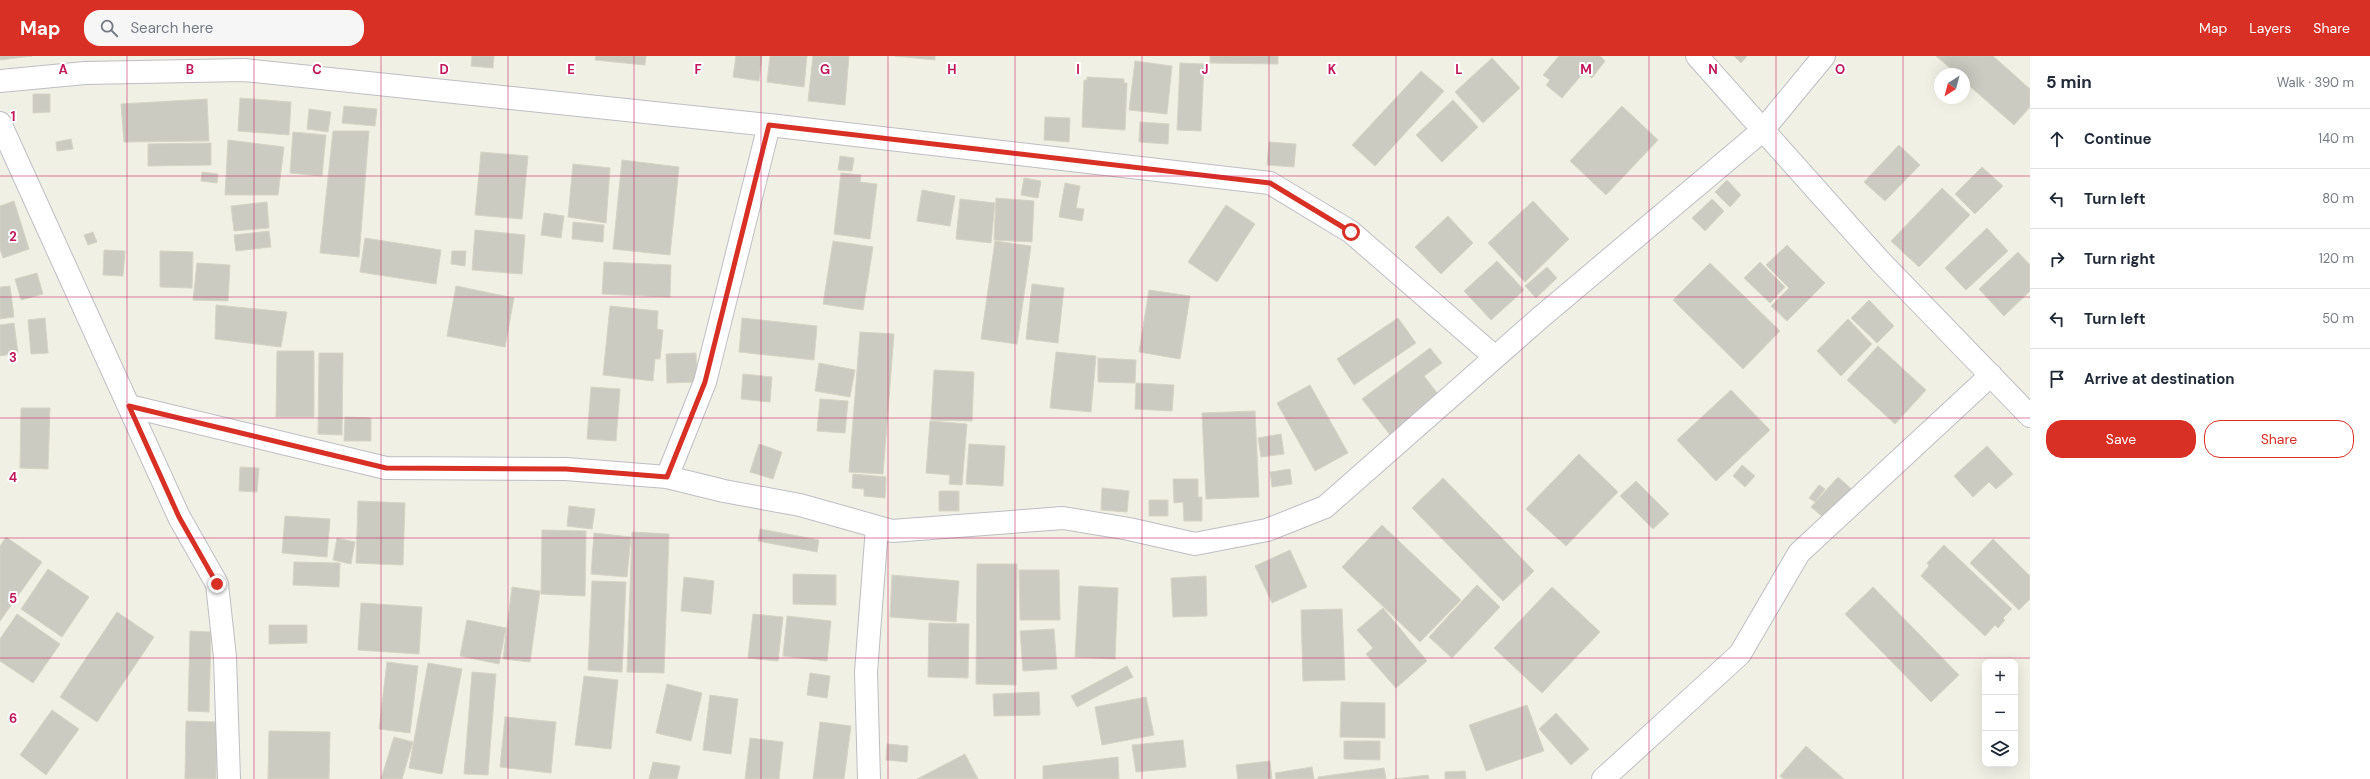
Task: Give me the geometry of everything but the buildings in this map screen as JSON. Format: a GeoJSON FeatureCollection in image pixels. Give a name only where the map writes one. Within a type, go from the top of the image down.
{"type":"FeatureCollection","features":[{"type":"Feature","properties":{"kind":"street"},"geometry":{"type":"LineString","coordinates":[[1697,56],[1880,261],[2030,416]]}},
{"type":"Feature","properties":{"kind":"street"},"geometry":{"type":"LineString","coordinates":[[129,406],[386,468],[566,469],[667,477],[724,491],[800,505],[892,531],[1063,518],[1129,529],[1195,544],[1267,530],[1325,507],[1495,357],[1763,130],[1824,56]]}},
{"type":"Feature","properties":{"kind":"street"},"geometry":{"type":"LineString","coordinates":[[0,82],[85,73],[244,70],[769,125],[1270,183],[1351,232],[1495,357]]}},
{"type":"Feature","properties":{"kind":"street"},"geometry":{"type":"LineString","coordinates":[[0,123],[7,152],[129,406],[179,517],[217,584],[225,657],[229,779]]}},
{"type":"Feature","properties":{"kind":"street"},"geometry":{"type":"LineString","coordinates":[[667,477],[705,382],[769,125]]}},
{"type":"Feature","properties":{"kind":"street"},"geometry":{"type":"LineString","coordinates":[[1603,779],[1740,654],[1799,553],[1991,376]]}},
{"type":"Feature","properties":{"kind":"street"},"geometry":{"type":"LineString","coordinates":[[870,779],[866,672],[877,527]]}},
{"type":"Feature","properties":{"kind":"route"},"geometry":{"type":"LineString","coordinates":[[217,584],[179,517],[129,406],[386,468],[566,469],[667,477],[705,382],[769,125],[1270,183],[1351,232]]}}]}
